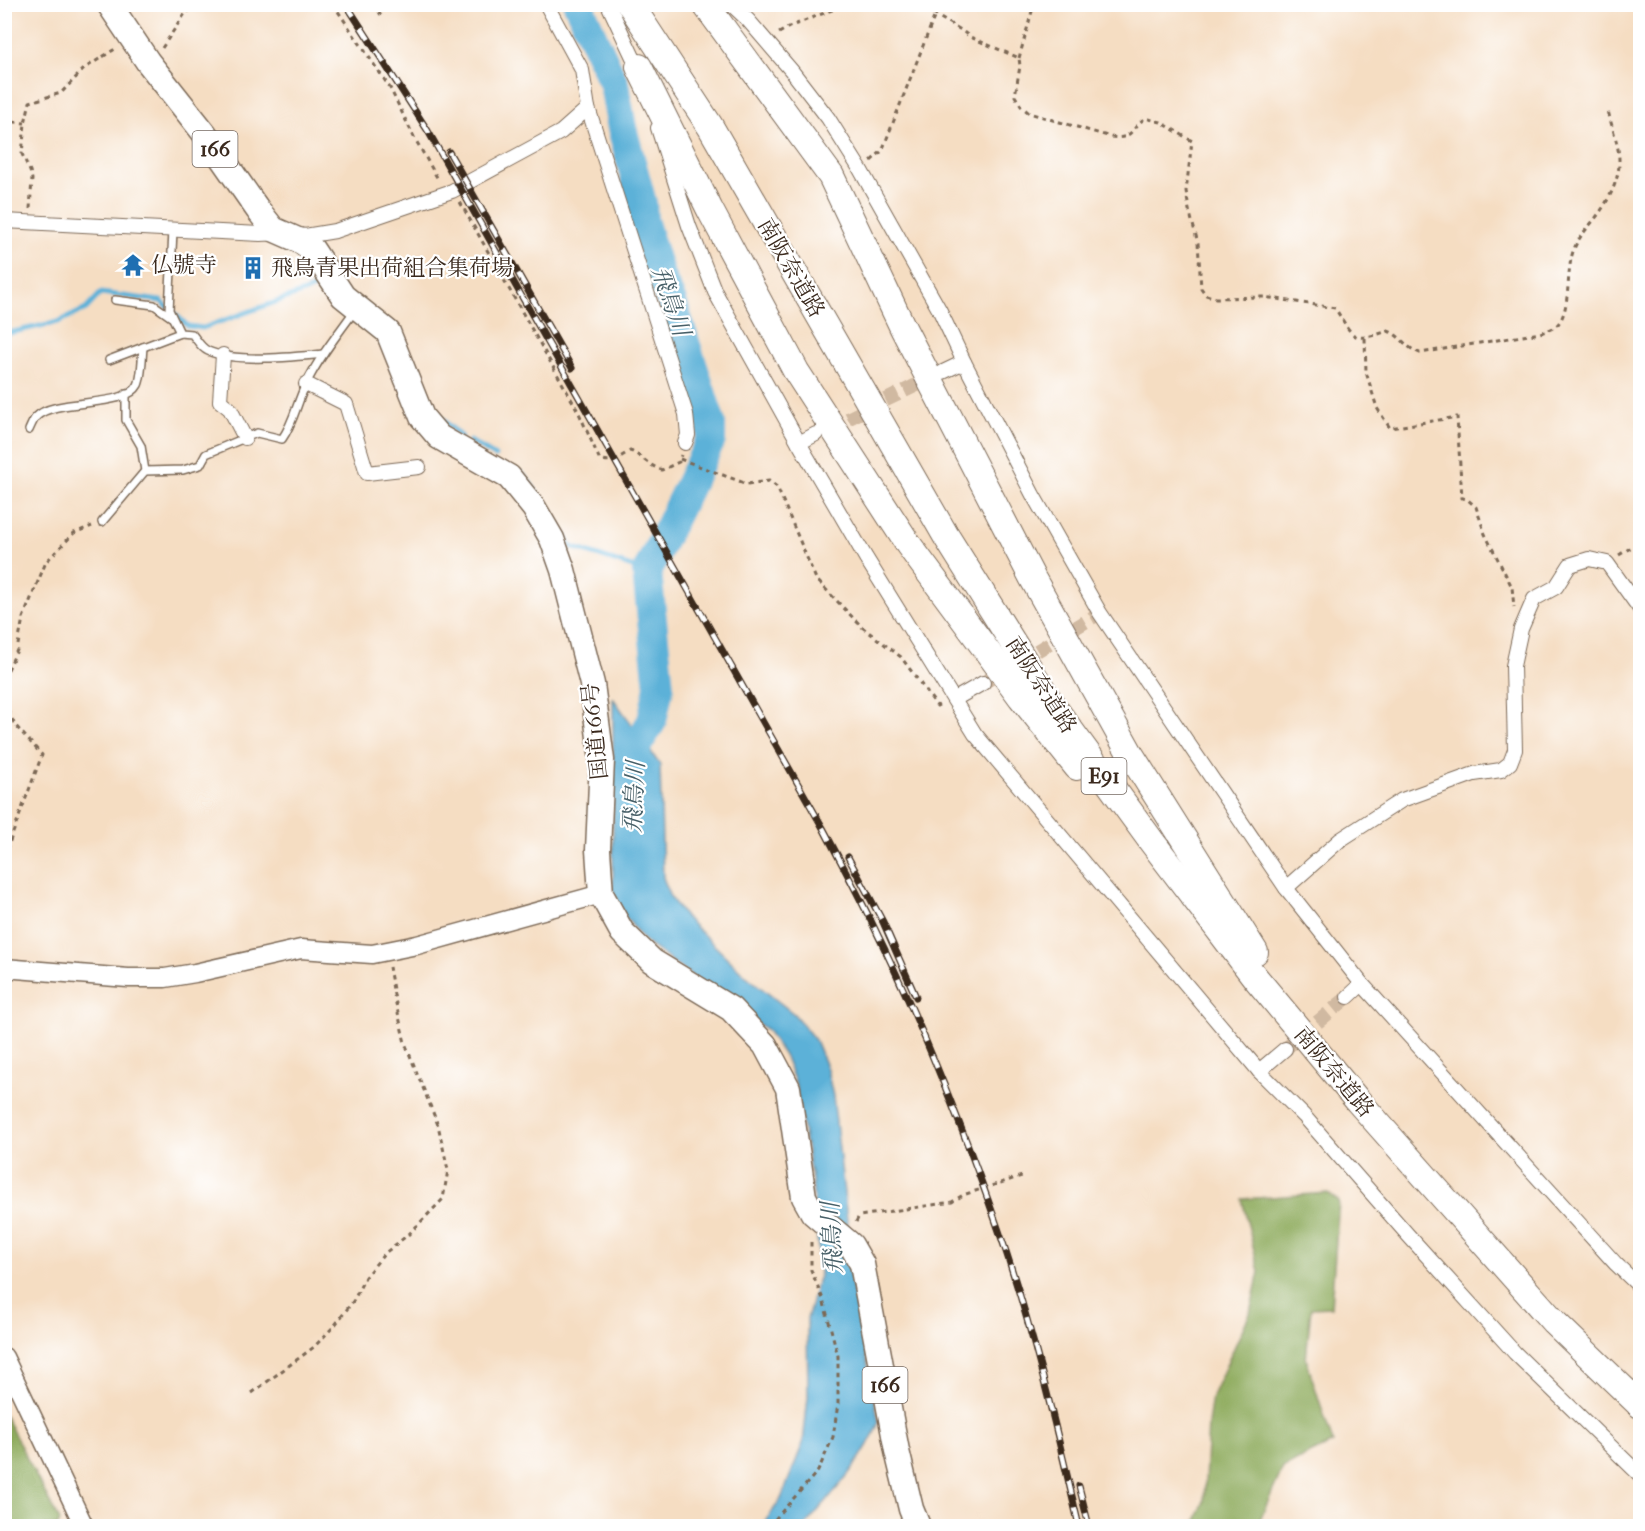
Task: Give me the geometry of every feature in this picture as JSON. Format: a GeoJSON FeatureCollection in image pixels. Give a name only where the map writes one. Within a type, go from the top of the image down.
{"type":"FeatureCollection","features":[{"type":"Feature","properties":{"kind":"highway","name":"国道166号"},"geometry":{"type":"LineString","coordinates":[[109,4],[148,62],[205,134],[273,229],[312,249],[344,295],[388,332],[422,417],[439,437],[509,477],[534,508],[552,538],[563,570],[591,684],[602,760],[598,850],[601,894],[622,932],[652,961],[731,1009],[765,1045],[788,1088],[804,1197],[812,1210]]}},
{"type":"Feature","properties":{"kind":"highway","name":"南阪奈道路"},"geometry":{"type":"LineString","coordinates":[[630,4],[678,66]]}},
{"type":"Feature","properties":{"kind":"highway","name":"南阪奈道路"},"geometry":{"type":"LineString","coordinates":[[643,4],[678,66],[817,290],[957,543],[1058,698],[1260,973],[1358,1101],[1554,1322],[1641,1405]]}},
{"type":"Feature","properties":{"kind":"highway"},"geometry":{"type":"LineString","coordinates":[[705,4],[831,176],[903,328],[1033,579],[1131,755],[1260,973]]}},
{"type":"Feature","properties":{"kind":"highway"},"geometry":{"type":"LineString","coordinates":[[639,68],[710,210],[796,371],[908,544],[1021,697],[1140,844],[1260,973]]}},
{"type":"Feature","properties":{"kind":"highway","name":"南阪奈道路"},"geometry":{"type":"LineString","coordinates":[[1260,973],[1382,1113],[1564,1313],[1641,1389]]}},
{"type":"Feature","properties":{"kind":"highway"},"geometry":{"type":"LineString","coordinates":[[812,1210],[853,1248]]}},
{"type":"Feature","properties":{"kind":"highway","name":"166"},"geometry":{"type":"LineString","coordinates":[[853,1248],[862,1264],[897,1451],[911,1509],[918,1527]]}},
{"type":"Feature","properties":{"kind":"street"},"geometry":{"type":"LineString","coordinates":[[546,4],[582,70],[588,108],[686,414],[688,435],[685,443]]}},
{"type":"Feature","properties":{"kind":"street"},"geometry":{"type":"LineString","coordinates":[[608,4],[639,68],[689,226],[715,291],[798,443],[975,734],[1259,1071],[1304,1116],[1515,1353],[1641,1475]]}},
{"type":"Feature","properties":{"kind":"street"},"geometry":{"type":"LineString","coordinates":[[731,4],[748,20],[828,118],[861,171],[940,311],[1033,495],[1100,613],[1286,888],[1362,984],[1616,1264],[1641,1287]]}},
{"type":"Feature","properties":{"kind":"street"},"geometry":{"type":"LineString","coordinates":[[4,221],[173,231],[284,233],[305,236],[335,231],[449,192],[561,132],[588,108]]}},
{"type":"Feature","properties":{"kind":"street"},"geometry":{"type":"LineString","coordinates":[[223,355],[220,401],[230,409],[245,438]]}},
{"type":"Feature","properties":{"kind":"street"},"geometry":{"type":"LineString","coordinates":[[943,372],[964,362]]}},
{"type":"Feature","properties":{"kind":"street"},"geometry":{"type":"LineString","coordinates":[[306,384],[346,404],[367,473],[419,466]]}},
{"type":"Feature","properties":{"kind":"street"},"geometry":{"type":"LineString","coordinates":[[798,443],[816,434]]}},
{"type":"Feature","properties":{"kind":"street"},"geometry":{"type":"LineString","coordinates":[[1286,888],[1340,840],[1402,800],[1474,774],[1501,770],[1510,763],[1515,750],[1513,666],[1521,629],[1534,599],[1556,587],[1570,565],[1589,559],[1607,563],[1641,609]]}},
{"type":"Feature","properties":{"kind":"street"},"geometry":{"type":"LineString","coordinates":[[955,699],[983,683]]}},
{"type":"Feature","properties":{"kind":"street"},"geometry":{"type":"LineString","coordinates":[[4,968],[128,978],[165,978],[301,949],[372,954],[417,945],[601,894]]}},
{"type":"Feature","properties":{"kind":"street"},"geometry":{"type":"LineString","coordinates":[[1348,997],[1362,984]]}},
{"type":"Feature","properties":{"kind":"street"},"geometry":{"type":"LineString","coordinates":[[1259,1071],[1285,1049]]}},
{"type":"Feature","properties":{"kind":"street"},"geometry":{"type":"LineString","coordinates":[[4,1357],[84,1527]]}},
{"type":"Feature","properties":{"kind":"lane"},"geometry":{"type":"LineString","coordinates":[[173,231],[169,300],[170,313],[180,333]]}},
{"type":"Feature","properties":{"kind":"lane"},"geometry":{"type":"LineString","coordinates":[[102,522],[145,471],[183,470],[200,465],[206,454],[257,433],[282,439],[289,430],[306,384],[323,354],[344,295]]}},
{"type":"Feature","properties":{"kind":"lane"},"geometry":{"type":"LineString","coordinates":[[115,300],[154,305],[170,313]]}},
{"type":"Feature","properties":{"kind":"lane"},"geometry":{"type":"LineString","coordinates":[[109,360],[180,333],[192,334],[205,350],[223,355],[282,359],[323,354]]}},
{"type":"Feature","properties":{"kind":"lane"},"geometry":{"type":"LineString","coordinates":[[29,430],[37,416],[50,409],[102,401],[126,394],[138,385],[143,347]]}},
{"type":"Feature","properties":{"kind":"lane"},"geometry":{"type":"LineString","coordinates":[[126,394],[126,420],[141,446],[145,471]]}},
{"type":"Feature","properties":{"kind":"path"},"geometry":{"type":"LineString","coordinates":[[148,62],[163,47],[186,12],[209,4]]}},
{"type":"Feature","properties":{"kind":"path"},"geometry":{"type":"LineString","coordinates":[[333,4],[390,88],[414,137],[474,226],[578,411],[599,458],[611,461],[633,451],[646,463],[662,470],[681,460],[685,443]]}},
{"type":"Feature","properties":{"kind":"path"},"geometry":{"type":"LineString","coordinates":[[374,4],[381,15]]}},
{"type":"Feature","properties":{"kind":"path"},"geometry":{"type":"LineString","coordinates":[[766,42],[789,27],[847,4]]}},
{"type":"Feature","properties":{"kind":"path"},"geometry":{"type":"LineString","coordinates":[[908,4],[918,6],[935,15],[970,38],[1019,58]]}},
{"type":"Feature","properties":{"kind":"path"},"geometry":{"type":"LineString","coordinates":[[1034,4],[1019,58],[1020,66],[1015,96],[1029,113],[1110,137],[1121,138],[1130,135],[1145,118],[1161,122],[1192,141],[1186,191],[1188,210],[1198,243],[1201,288],[1206,295],[1216,298],[1264,297],[1335,308],[1349,331],[1357,338],[1388,331],[1397,334],[1409,349],[1420,353],[1540,333],[1556,326],[1563,317],[1573,251],[1582,231],[1600,211],[1616,182],[1619,160],[1608,111]]}},
{"type":"Feature","properties":{"kind":"path"},"geometry":{"type":"LineString","coordinates":[[861,171],[882,151],[935,15]]}},
{"type":"Feature","properties":{"kind":"path"},"geometry":{"type":"LineString","coordinates":[[30,222],[32,179],[22,154],[30,102],[61,93],[85,68],[131,38]]}},
{"type":"Feature","properties":{"kind":"path"},"geometry":{"type":"LineString","coordinates":[[4,121],[25,123]]}},
{"type":"Feature","properties":{"kind":"path"},"geometry":{"type":"LineString","coordinates":[[1365,338],[1366,372],[1377,408],[1390,428],[1457,417],[1462,498],[1467,498],[1476,507],[1485,534],[1512,587],[1514,606],[1518,611],[1529,609]]}},
{"type":"Feature","properties":{"kind":"path"},"geometry":{"type":"LineString","coordinates":[[681,460],[747,484],[769,481],[777,487],[816,579],[862,627],[901,657],[938,706],[955,699]]}},
{"type":"Feature","properties":{"kind":"path"},"geometry":{"type":"LineString","coordinates":[[4,678],[17,650],[23,618],[46,562],[74,533],[102,522]]}},
{"type":"Feature","properties":{"kind":"path"},"geometry":{"type":"LineString","coordinates":[[1607,563],[1641,542]]}},
{"type":"Feature","properties":{"kind":"path"},"geometry":{"type":"LineString","coordinates":[[4,702],[15,724],[42,755],[4,857]]}},
{"type":"Feature","properties":{"kind":"path"},"geometry":{"type":"LineString","coordinates":[[252,1393],[314,1347],[354,1300],[365,1277],[385,1253],[409,1234],[443,1199],[448,1170],[438,1125],[405,1043],[387,950]]}},
{"type":"Feature","properties":{"kind":"path"},"geometry":{"type":"LineString","coordinates":[[853,1248],[856,1242],[855,1223],[859,1216],[941,1205],[952,1202],[963,1195],[1025,1175]]}},
{"type":"Feature","properties":{"kind":"path"},"geometry":{"type":"LineString","coordinates":[[769,1527],[818,1471],[833,1437],[838,1404],[838,1356],[823,1299],[811,1269],[812,1210]]}},
{"type":"Feature","properties":{"kind":"green space"},"geometry":{"type":"Polygon","coordinates":[[[1327,1193],[1339,1201],[1331,1307],[1311,1308],[1306,1359],[1333,1443],[1283,1468],[1261,1517],[1260,1526],[1194,1526],[1204,1501],[1208,1424],[1212,1396],[1250,1313],[1259,1272],[1242,1199],[1327,1193]]]}},
{"type":"Feature","properties":{"kind":"green space"},"geometry":{"type":"Polygon","coordinates":[[[4,1414],[59,1520],[58,1526],[5,1526],[4,1414]]]}},
{"type":"Feature","properties":{"kind":"water"},"geometry":{"type":"Polygon","coordinates":[[[613,698],[660,765],[663,877],[669,895],[684,916],[745,975],[794,1014],[815,1040],[827,1069],[833,1096],[848,1228],[850,1276],[879,1422],[856,1464],[805,1526],[762,1526],[781,1499],[803,1443],[808,1397],[807,1319],[820,1272],[812,1181],[795,1082],[785,1057],[767,1030],[645,942],[625,916],[613,892],[613,698]]]}},
{"type":"Feature","properties":{"kind":"waterway","name":"飛鳥川"},"geometry":{"type":"LineString","coordinates":[[578,4],[614,84],[622,128],[642,203],[643,220],[711,423],[711,440],[647,572],[659,687],[652,721],[636,747],[637,777]]}},
{"type":"Feature","properties":{"kind":"waterway"},"geometry":{"type":"LineString","coordinates":[[4,334],[58,322],[86,309],[101,293],[161,301],[188,326],[203,328],[326,284]]}},
{"type":"Feature","properties":{"kind":"waterway"},"geometry":{"type":"LineString","coordinates":[[428,400],[431,408],[461,437]]}},
{"type":"Feature","properties":{"kind":"waterway"},"geometry":{"type":"LineString","coordinates":[[470,441],[495,456]]}},
{"type":"Feature","properties":{"kind":"waterway"},"geometry":{"type":"LineString","coordinates":[[520,473],[537,494]]}},
{"type":"Feature","properties":{"kind":"waterway"},"geometry":{"type":"LineString","coordinates":[[557,524],[572,547],[647,572]]}},
{"type":"Feature","properties":{"kind":"tunnel"},"geometry":{"type":"LineString","coordinates":[[829,428],[933,377]]}},
{"type":"Feature","properties":{"kind":"tunnel"},"geometry":{"type":"LineString","coordinates":[[983,683],[1100,613]]}},
{"type":"Feature","properties":{"kind":"tunnel"},"geometry":{"type":"LineString","coordinates":[[1285,1049],[1348,997]]}},
{"type":"Feature","properties":{"kind":"railway"},"geometry":{"type":"LineString","coordinates":[[346,4],[428,131],[823,828],[873,925],[940,1075],[998,1228],[1033,1339],[1079,1526]]}},
{"type":"Feature","properties":{"kind":"railway"},"geometry":{"type":"LineString","coordinates":[[449,152],[572,368]]}},
{"type":"Feature","properties":{"kind":"railway"},"geometry":{"type":"LineString","coordinates":[[848,857],[883,922],[916,997]]}},
{"type":"Feature","properties":{"kind":"railway"},"geometry":{"type":"LineString","coordinates":[[1079,1486],[1089,1526]]}},
{"type":"Feature","properties":{"kind":"place","name":"仏號寺"},"geometry":{"type":"Point","coordinates":[133,265]}},
{"type":"Feature","properties":{"kind":"place","name":"飛鳥青果出荷組合集荷場"},"geometry":{"type":"Point","coordinates":[253,268]}}]}
